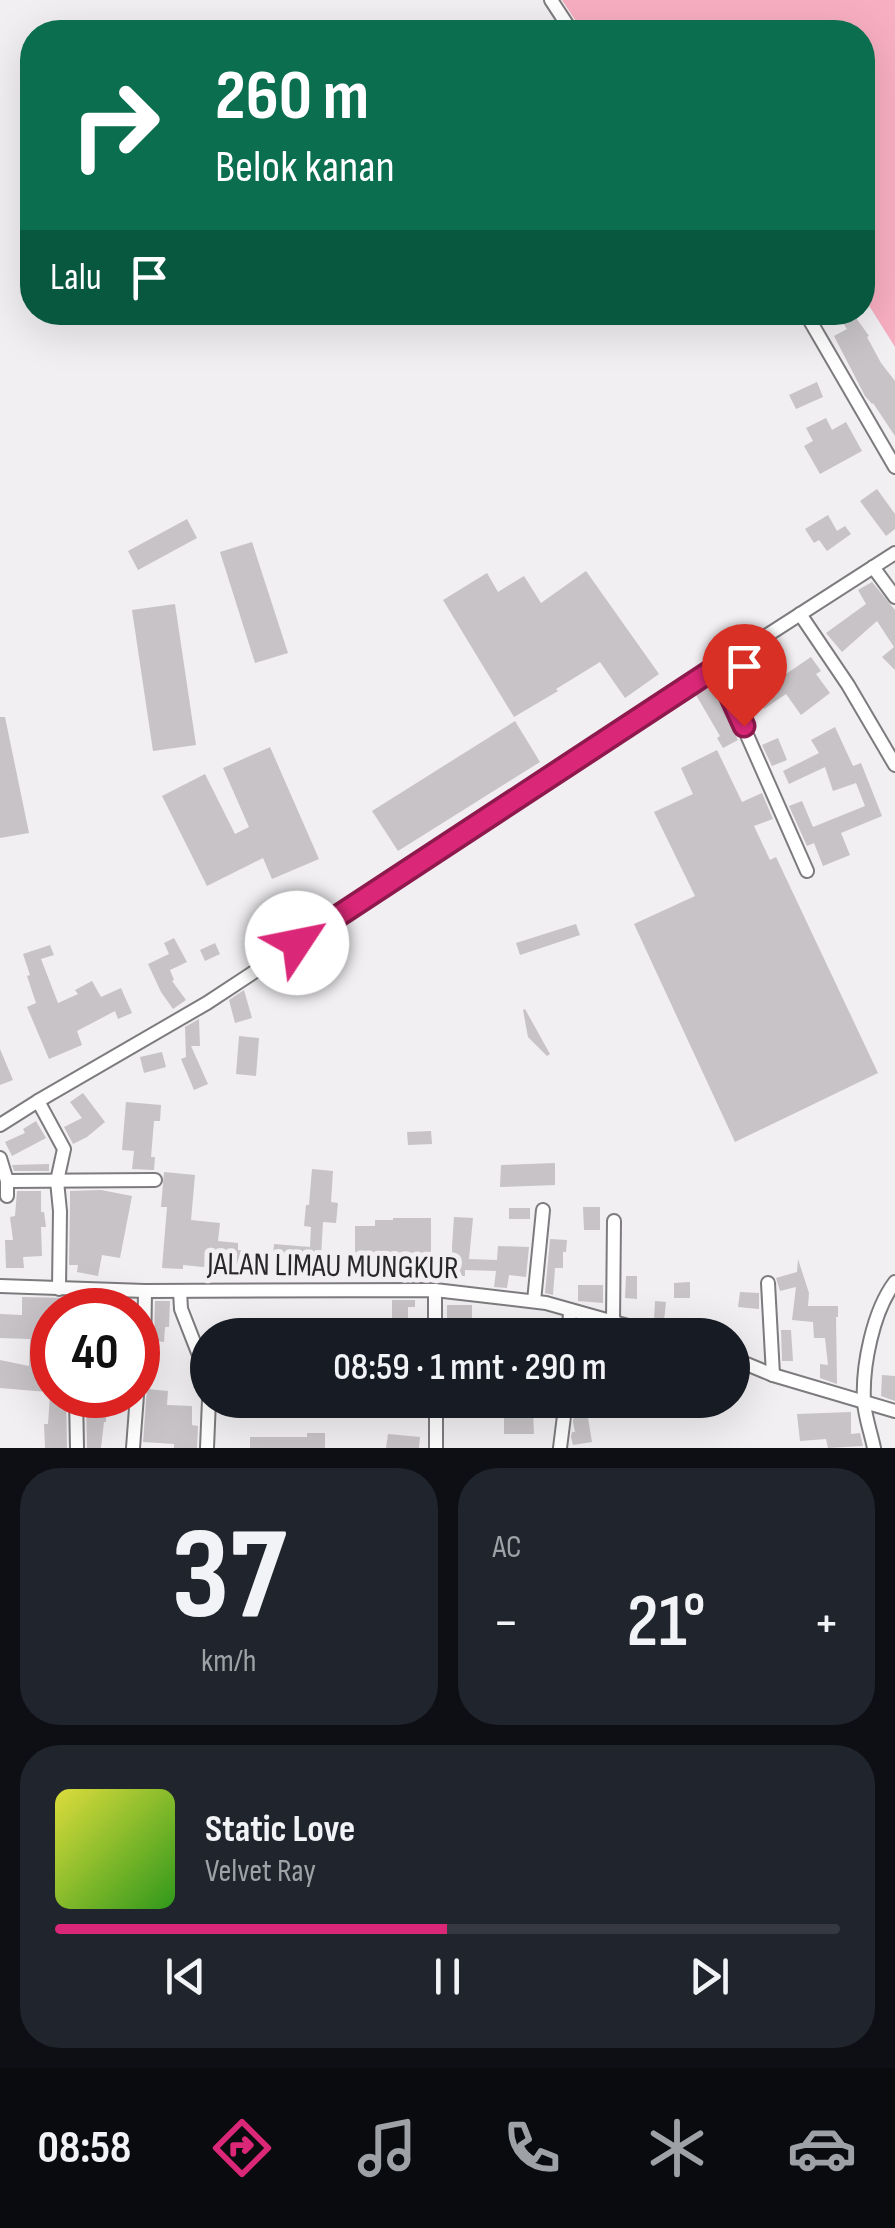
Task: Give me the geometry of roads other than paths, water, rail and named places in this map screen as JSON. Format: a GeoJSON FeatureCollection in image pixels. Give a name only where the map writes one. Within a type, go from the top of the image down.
{"type":"FeatureCollection","features":[{"type":"Feature","properties":{"kind":"street"},"geometry":{"type":"LineString","coordinates":[[813,325],[895,467]]}},
{"type":"Feature","properties":{"kind":"street"},"geometry":{"type":"LineString","coordinates":[[0,1125],[207,1003],[895,553]]}},
{"type":"Feature","properties":{"kind":"street"},"geometry":{"type":"LineString","coordinates":[[873,567],[895,598]]}},
{"type":"Feature","properties":{"kind":"street"},"geometry":{"type":"LineString","coordinates":[[800,614],[848,684],[895,765]]}},
{"type":"Feature","properties":{"kind":"street"},"geometry":{"type":"LineString","coordinates":[[717,667],[807,871]]}},
{"type":"Feature","properties":{"kind":"street"},"geometry":{"type":"LineString","coordinates":[[38,1101],[64,1149],[57,1181],[59,1288]]}},
{"type":"Feature","properties":{"kind":"street"},"geometry":{"type":"LineString","coordinates":[[0,1158],[8,1188],[57,1181],[155,1180]]}},
{"type":"Feature","properties":{"kind":"street"},"geometry":{"type":"LineString","coordinates":[[534,1301],[543,1210]]}},
{"type":"Feature","properties":{"kind":"street"},"geometry":{"type":"LineString","coordinates":[[613,1318],[614,1222]]}},
{"type":"Feature","properties":{"kind":"street"},"geometry":{"type":"LineString","coordinates":[[874,1448],[864,1401],[864,1378],[886,1294],[895,1282]]}},
{"type":"Feature","properties":{"kind":"street"},"geometry":{"type":"LineString","coordinates":[[768,1283],[774,1375]]}},
{"type":"Feature","properties":{"kind":"street","name":"JALAN LIMAU MUNGKUR"},"geometry":{"type":"LineString","coordinates":[[0,1286],[39,1288]]}},
{"type":"Feature","properties":{"kind":"street"},"geometry":{"type":"LineString","coordinates":[[180,1290],[181,1309],[190,1332]]}},
{"type":"Feature","properties":{"kind":"street"},"geometry":{"type":"LineString","coordinates":[[435,1290],[436,1318]]}},
{"type":"Feature","properties":{"kind":"street","name":"JALAN LIMAU MUNGKUR"},"geometry":{"type":"LineString","coordinates":[[160,1291],[435,1290],[534,1301],[599,1318]]}},
{"type":"Feature","properties":{"kind":"street"},"geometry":{"type":"LineString","coordinates":[[570,1310],[570,1318]]}},
{"type":"Feature","properties":{"kind":"street"},"geometry":{"type":"LineString","coordinates":[[750,1365],[895,1410]]}},
{"type":"Feature","properties":{"kind":"street"},"geometry":{"type":"LineString","coordinates":[[76,1418],[76,1448]]}},
{"type":"Feature","properties":{"kind":"street"},"geometry":{"type":"LineString","coordinates":[[133,1448],[135,1418]]}},
{"type":"Feature","properties":{"kind":"street"},"geometry":{"type":"LineString","coordinates":[[207,1448],[208,1418]]}},
{"type":"Feature","properties":{"kind":"street"},"geometry":{"type":"LineString","coordinates":[[436,1418],[436,1448]]}},
{"type":"Feature","properties":{"kind":"street"},"geometry":{"type":"LineString","coordinates":[[560,1448],[564,1418]]}}]}
